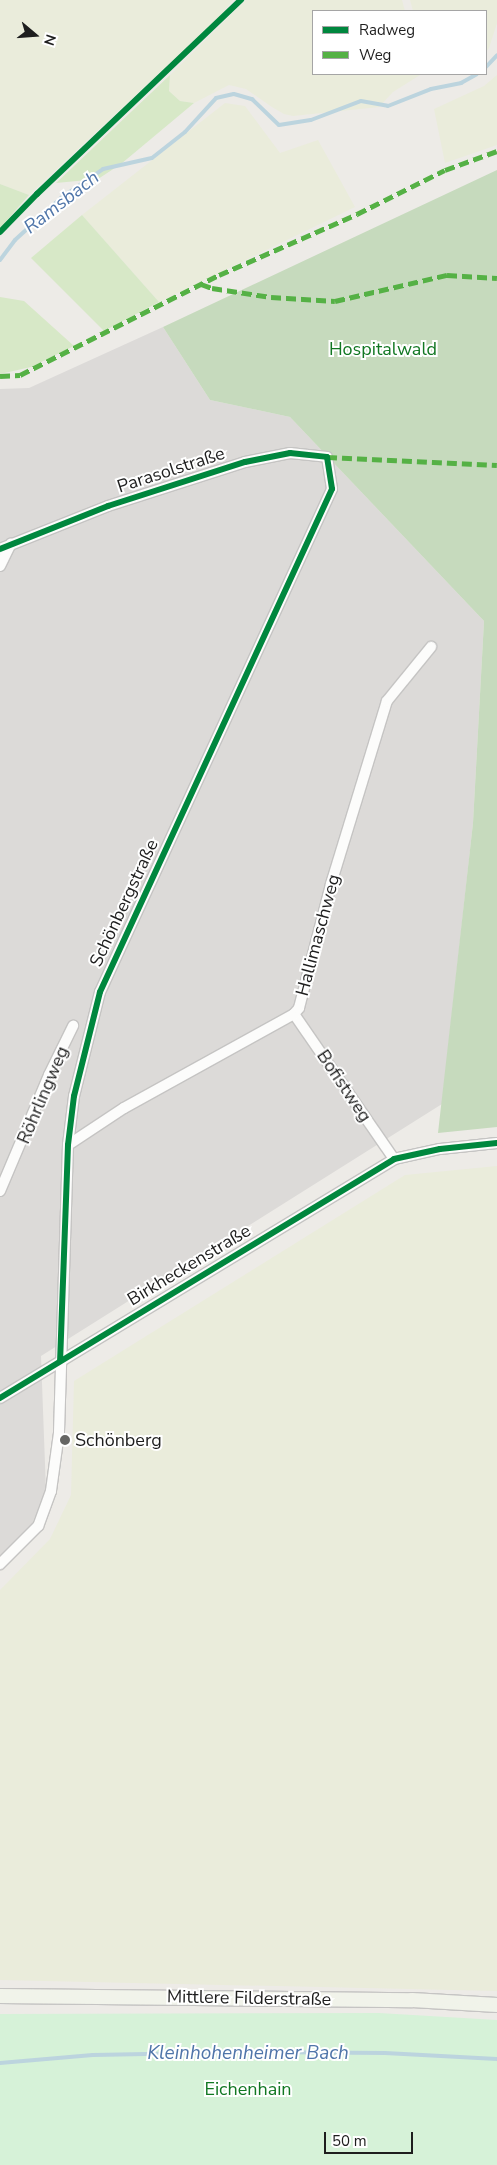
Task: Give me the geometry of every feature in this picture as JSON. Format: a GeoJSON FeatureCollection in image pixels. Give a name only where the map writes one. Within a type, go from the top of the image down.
{"type":"FeatureCollection","features":[{"type":"Feature","properties":{"kind":"main road","name":"Mittlere Filderstraße"},"geometry":{"type":"LineString","coordinates":[[0,1996],[412,2000],[497,2005]]}},
{"type":"Feature","properties":{"kind":"street","name":"Parasolstraße"},"geometry":{"type":"LineString","coordinates":[[0,549],[11,543],[127,500],[245,462],[290,454],[327,457],[332,489]]}},
{"type":"Feature","properties":{"kind":"street","name":"Schönbergstraße"},"geometry":{"type":"LineString","coordinates":[[0,1564],[38,1526],[51,1491],[59,1433],[68,1145],[74,1096],[100,992],[332,489]]}},
{"type":"Feature","properties":{"kind":"street"},"geometry":{"type":"LineString","coordinates":[[0,566],[11,543]]}},
{"type":"Feature","properties":{"kind":"street","name":"Hallimaschweg"},"geometry":{"type":"LineString","coordinates":[[68,1145],[124,1108],[294,1014],[299,1008],[331,884],[387,702],[431,647]]}},
{"type":"Feature","properties":{"kind":"street","name":"Bofistweg"},"geometry":{"type":"LineString","coordinates":[[294,1014],[394,1158]]}},
{"type":"Feature","properties":{"kind":"street","name":"Röhrlingweg"},"geometry":{"type":"LineString","coordinates":[[0,1191],[49,1075],[73,1026]]}},
{"type":"Feature","properties":{"kind":"street"},"geometry":{"type":"LineString","coordinates":[[394,1158],[440,1149],[497,1143]]}},
{"type":"Feature","properties":{"kind":"street","name":"Birkheckenstraße"},"geometry":{"type":"LineString","coordinates":[[0,1398],[394,1158]]}},
{"type":"Feature","properties":{"kind":"shaded area"},"geometry":{"type":"Polygon","coordinates":[[[163,327],[210,400],[290,417],[484,621],[473,823],[442,1104],[41,1356],[46,1491],[32,1524],[0,1556],[0,389],[29,388],[163,327]]]}},
{"type":"Feature","properties":{"kind":"green space"},"geometry":{"type":"Polygon","coordinates":[[[0,0],[233,0],[221,15],[29,195],[0,184],[0,0]]]}},
{"type":"Feature","properties":{"kind":"green space"},"geometry":{"type":"Polygon","coordinates":[[[246,0],[402,0],[405,10],[312,10],[312,75],[420,75],[393,92],[379,107],[293,116],[284,114],[246,89],[229,85],[194,103],[180,101],[169,91],[170,75],[246,0]]]}},
{"type":"Feature","properties":{"kind":"green space"},"geometry":{"type":"Polygon","coordinates":[[[410,0],[497,0],[497,23],[487,51],[487,10],[413,10],[410,0]]]}},
{"type":"Feature","properties":{"kind":"green space"},"geometry":{"type":"Polygon","coordinates":[[[170,75],[169,91],[180,101],[194,103],[121,164],[98,179],[56,183],[170,75]]]}},
{"type":"Feature","properties":{"kind":"green space"},"geometry":{"type":"Polygon","coordinates":[[[497,75],[497,145],[445,163],[434,109],[484,86],[497,75]]]}},
{"type":"Feature","properties":{"kind":"green space"},"geometry":{"type":"Polygon","coordinates":[[[225,103],[245,106],[280,153],[318,140],[355,207],[159,302],[82,215],[225,103]]]}},
{"type":"Feature","properties":{"kind":"green space","name":"Hospitalwald"},"geometry":{"type":"Polygon","coordinates":[[[497,170],[497,1127],[438,1133],[473,823],[484,621],[290,417],[210,400],[163,327],[497,170]]]}},
{"type":"Feature","properties":{"kind":"green space"},"geometry":{"type":"Polygon","coordinates":[[[0,184],[29,195],[0,228],[0,184]]]}},
{"type":"Feature","properties":{"kind":"green space"},"geometry":{"type":"Polygon","coordinates":[[[82,215],[159,302],[104,331],[31,258],[82,215]]]}},
{"type":"Feature","properties":{"kind":"green space"},"geometry":{"type":"Polygon","coordinates":[[[0,297],[24,301],[74,346],[31,367],[0,374],[0,297]]]}},
{"type":"Feature","properties":{"kind":"green space"},"geometry":{"type":"Polygon","coordinates":[[[497,1166],[497,1991],[0,1980],[0,1590],[50,1539],[71,1495],[74,1381],[405,1175],[497,1166]]]}},
{"type":"Feature","properties":{"kind":"green space","name":"Eichenhain"},"geometry":{"type":"Polygon","coordinates":[[[379,2013],[497,2020],[497,2165],[0,2165],[0,2014],[379,2013]]]}},
{"type":"Feature","properties":{"kind":"waterway","name":"Ramsbach"},"geometry":{"type":"LineString","coordinates":[[487,66],[497,55]]}},
{"type":"Feature","properties":{"kind":"waterway","name":"Ramsbach"},"geometry":{"type":"LineString","coordinates":[[0,260],[15,240],[61,198],[103,169],[152,158],[185,132],[216,98],[234,94],[252,99],[279,125],[311,120],[361,101],[388,106],[431,89],[461,83],[475,75]]}},
{"type":"Feature","properties":{"kind":"waterway","name":"Kleinhohenheimer Bach"},"geometry":{"type":"LineString","coordinates":[[0,2063],[93,2055],[253,2052],[385,2053],[497,2059]]}},
{"type":"Feature","properties":{"kind":"marked path"},"geometry":{"type":"LineString","coordinates":[[0,376],[20,375],[219,275],[357,214],[445,170],[497,151]]}},
{"type":"Feature","properties":{"kind":"marked path"},"geometry":{"type":"LineString","coordinates":[[201,284],[212,288],[271,297],[335,301],[447,275],[497,278]]}},
{"type":"Feature","properties":{"kind":"marked path"},"geometry":{"type":"LineString","coordinates":[[327,457],[497,465]]}},
{"type":"Feature","properties":{"kind":"cycle path"},"geometry":{"type":"LineString","coordinates":[[0,232],[37,194],[241,0]]}},
{"type":"Feature","properties":{"kind":"cycle path"},"geometry":{"type":"LineString","coordinates":[[0,549],[108,506],[245,462],[290,453],[327,457],[332,489],[100,992],[74,1096],[68,1145],[60,1360]]}},
{"type":"Feature","properties":{"kind":"cycle path"},"geometry":{"type":"LineString","coordinates":[[0,1398],[394,1159],[440,1149],[497,1143]]}},
{"type":"Feature","properties":{"kind":"place","name":"Schönberg"},"geometry":{"type":"Point","coordinates":[65,1440]}}]}
